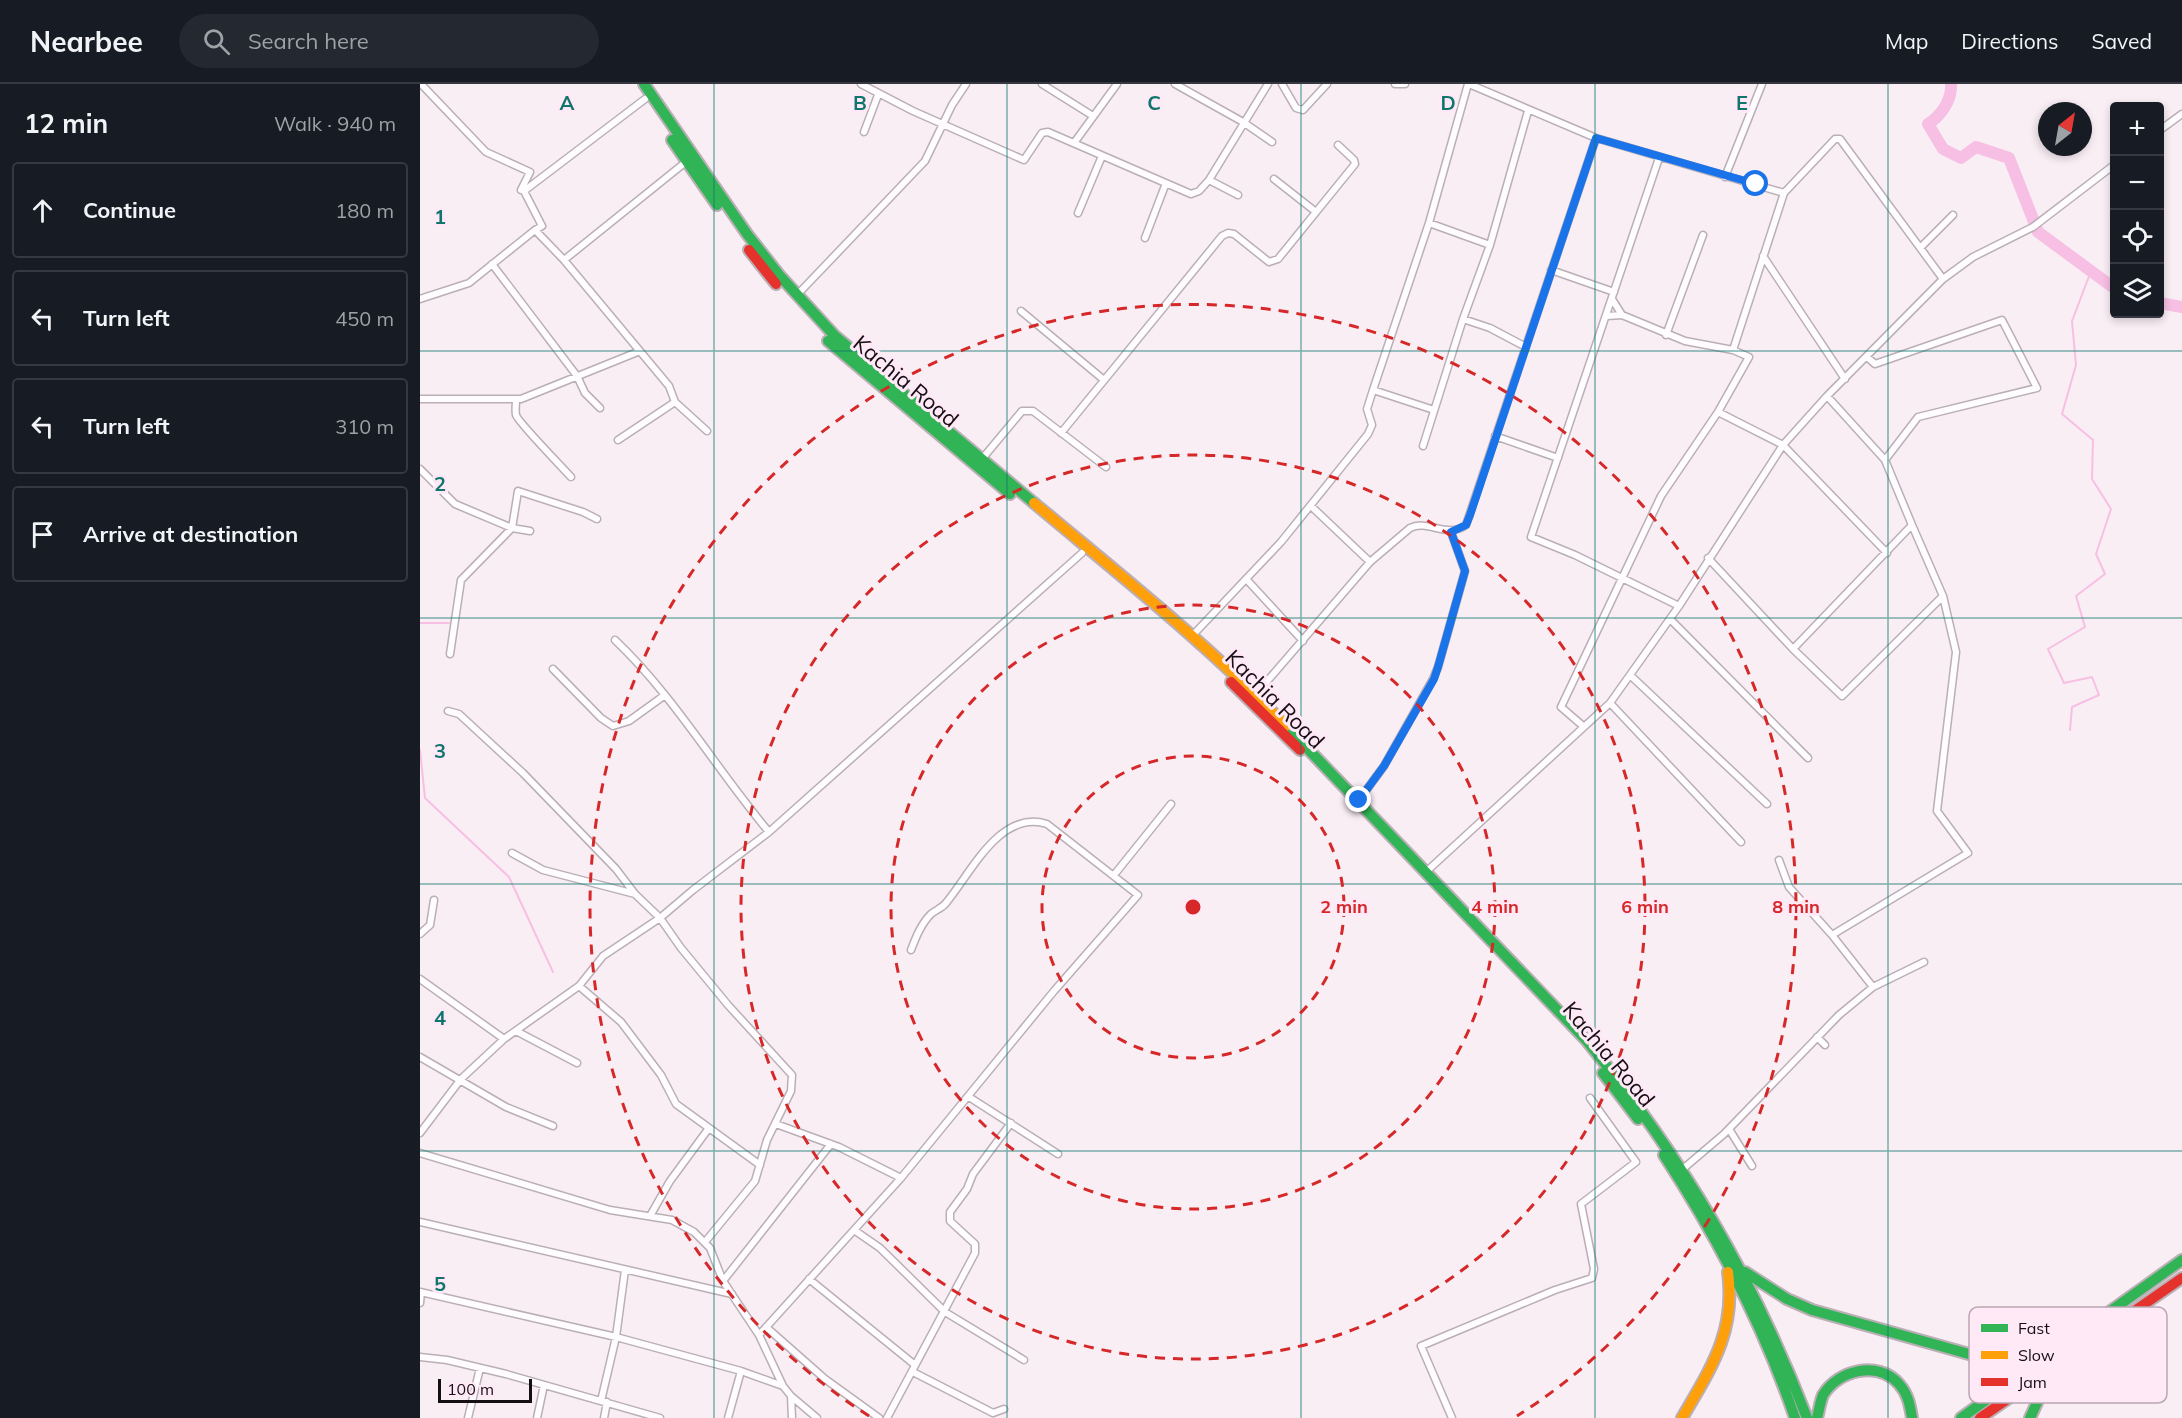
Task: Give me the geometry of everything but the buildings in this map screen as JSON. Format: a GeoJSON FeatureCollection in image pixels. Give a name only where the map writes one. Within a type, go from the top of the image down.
{"type":"FeatureCollection","features":[{"type":"Feature","properties":{"kind":"main road","name":"Kachia Road"},"geometry":{"type":"LineString","coordinates":[[635,84],[747,234],[797,296],[862,360],[1192,636],[1257,694],[1427,871],[1457,908],[1603,1072],[1656,1141],[1724,1248],[1745,1272],[1782,1351],[1807,1418]]}},
{"type":"Feature","properties":{"kind":"main road","name":"Kachia Road"},"geometry":{"type":"LineString","coordinates":[[644,84],[674,134],[687,161],[759,264],[825,337],[868,377],[1082,553],[1245,694],[1587,1041],[1628,1090],[1684,1168],[1761,1327],[1794,1418]]}},
{"type":"Feature","properties":{"kind":"main road"},"geometry":{"type":"LineString","coordinates":[[1682,1418],[1717,1357],[1729,1326],[1731,1284],[1724,1248]]}},
{"type":"Feature","properties":{"kind":"main road"},"geometry":{"type":"LineString","coordinates":[[2115,1307],[2182,1260]]}},
{"type":"Feature","properties":{"kind":"main road"},"geometry":{"type":"LineString","coordinates":[[1745,1272],[1786,1299],[1812,1310],[1969,1354]]}},
{"type":"Feature","properties":{"kind":"main road"},"geometry":{"type":"LineString","coordinates":[[2139,1307],[2182,1278]]}},
{"type":"Feature","properties":{"kind":"main road"},"geometry":{"type":"LineString","coordinates":[[1817,1418],[1818,1407],[1827,1387],[1843,1374],[1864,1369],[1877,1370],[1899,1384],[1910,1400],[1912,1418]]}},
{"type":"Feature","properties":{"kind":"main road"},"geometry":{"type":"LineString","coordinates":[[1961,1418],[1982,1403]]}},
{"type":"Feature","properties":{"kind":"main road"},"geometry":{"type":"LineString","coordinates":[[1980,1418],[2001,1403]]}},
{"type":"Feature","properties":{"kind":"main road"},"geometry":{"type":"LineString","coordinates":[[2030,1418],[2037,1403]]}},
{"type":"Feature","properties":{"kind":"street"},"geometry":{"type":"LineString","coordinates":[[420,299],[469,283],[542,226],[524,191],[521,190],[530,172],[486,152],[421,84]]}},
{"type":"Feature","properties":{"kind":"street"},"geometry":{"type":"LineString","coordinates":[[861,84],[878,95],[1024,160],[1042,133],[1048,132],[1166,183],[1196,193],[1209,180],[1268,84]]}},
{"type":"Feature","properties":{"kind":"street"},"geometry":{"type":"LineString","coordinates":[[797,296],[845,243],[926,161],[951,105],[966,84]]}},
{"type":"Feature","properties":{"kind":"street"},"geometry":{"type":"LineString","coordinates":[[1042,84],[1093,116]]}},
{"type":"Feature","properties":{"kind":"street"},"geometry":{"type":"LineString","coordinates":[[1074,143],[1117,84]]}},
{"type":"Feature","properties":{"kind":"street"},"geometry":{"type":"LineString","coordinates":[[1175,84],[1243,122],[1272,142]]}},
{"type":"Feature","properties":{"kind":"street"},"geometry":{"type":"LineString","coordinates":[[1282,84],[1296,108],[1303,110],[1327,84]]}},
{"type":"Feature","properties":{"kind":"street"},"geometry":{"type":"LineString","coordinates":[[1395,84],[1405,84]]}},
{"type":"Feature","properties":{"kind":"street"},"geometry":{"type":"LineString","coordinates":[[1192,636],[1248,580],[1372,429],[1367,409],[1429,223],[1468,84],[1596,138],[1784,193]]}},
{"type":"Feature","properties":{"kind":"street"},"geometry":{"type":"LineString","coordinates":[[1725,177],[1762,84]]}},
{"type":"Feature","properties":{"kind":"street"},"geometry":{"type":"LineString","coordinates":[[864,132],[878,95]]}},
{"type":"Feature","properties":{"kind":"street"},"geometry":{"type":"LineString","coordinates":[[524,191],[645,99]]}},
{"type":"Feature","properties":{"kind":"street"},"geometry":{"type":"LineString","coordinates":[[1423,446],[1463,319],[1490,245],[1528,111]]}},
{"type":"Feature","properties":{"kind":"street"},"geometry":{"type":"LineString","coordinates":[[2164,127],[2182,114]]}},
{"type":"Feature","properties":{"kind":"street"},"geometry":{"type":"LineString","coordinates":[[1257,694],[1370,562],[1413,526],[1451,532],[1466,525],[1596,138]]}},
{"type":"Feature","properties":{"kind":"street"},"geometry":{"type":"LineString","coordinates":[[1733,350],[1784,193],[1835,139],[1840,139],[1943,279]]}},
{"type":"Feature","properties":{"kind":"street"},"geometry":{"type":"LineString","coordinates":[[1061,433],[1222,236],[1228,233],[1234,234],[1274,263],[1355,164],[1354,160],[1338,145]]}},
{"type":"Feature","properties":{"kind":"street"},"geometry":{"type":"LineString","coordinates":[[1078,213],[1102,156]]}},
{"type":"Feature","properties":{"kind":"street"},"geometry":{"type":"LineString","coordinates":[[1659,158],[1531,537],[1679,606]]}},
{"type":"Feature","properties":{"kind":"street"},"geometry":{"type":"LineString","coordinates":[[564,260],[687,161]]}},
{"type":"Feature","properties":{"kind":"street"},"geometry":{"type":"LineString","coordinates":[[1427,871],[1610,703],[1679,606],[1783,445],[1827,396],[1943,279],[1973,257],[2036,225],[2110,169]]}},
{"type":"Feature","properties":{"kind":"street"},"geometry":{"type":"LineString","coordinates":[[1274,179],[1316,212]]}},
{"type":"Feature","properties":{"kind":"street"},"geometry":{"type":"LineString","coordinates":[[1209,180],[1238,195]]}},
{"type":"Feature","properties":{"kind":"street"},"geometry":{"type":"LineString","coordinates":[[1144,238],[1166,183]]}},
{"type":"Feature","properties":{"kind":"street"},"geometry":{"type":"LineString","coordinates":[[1921,247],[1953,215]]}},
{"type":"Feature","properties":{"kind":"street"},"geometry":{"type":"LineString","coordinates":[[1429,223],[1490,245]]}},
{"type":"Feature","properties":{"kind":"street"},"geometry":{"type":"LineString","coordinates":[[535,230],[564,260],[669,386],[675,402],[706,431]]}},
{"type":"Feature","properties":{"kind":"street"},"geometry":{"type":"LineString","coordinates":[[1666,335],[1703,235]]}},
{"type":"Feature","properties":{"kind":"street"},"geometry":{"type":"LineString","coordinates":[[1763,256],[1845,379]]}},
{"type":"Feature","properties":{"kind":"street"},"geometry":{"type":"LineString","coordinates":[[492,264],[577,376],[585,393],[600,408]]}},
{"type":"Feature","properties":{"kind":"street"},"geometry":{"type":"LineString","coordinates":[[1551,270],[1613,296],[1622,315]]}},
{"type":"Feature","properties":{"kind":"street"},"geometry":{"type":"LineString","coordinates":[[1021,311],[1104,380]]}},
{"type":"Feature","properties":{"kind":"street"},"geometry":{"type":"LineString","coordinates":[[1583,726],[1561,706],[1661,496],[1718,412],[1749,357],[1733,350],[1666,335],[1622,315],[1607,316]]}},
{"type":"Feature","properties":{"kind":"street"},"geometry":{"type":"LineString","coordinates":[[1463,319],[1490,328],[1526,347]]}},
{"type":"Feature","properties":{"kind":"street"},"geometry":{"type":"LineString","coordinates":[[1867,357],[1875,363],[2002,320],[2037,388],[1918,417],[1885,460]]}},
{"type":"Feature","properties":{"kind":"street"},"geometry":{"type":"LineString","coordinates":[[420,399],[516,400],[640,351]]}},
{"type":"Feature","properties":{"kind":"street"},"geometry":{"type":"LineString","coordinates":[[1373,390],[1434,410]]}},
{"type":"Feature","properties":{"kind":"street"},"geometry":{"type":"LineString","coordinates":[[1827,396],[1885,460],[1942,597],[1956,652],[1937,811],[1968,853],[1832,935]]}},
{"type":"Feature","properties":{"kind":"street"},"geometry":{"type":"LineString","coordinates":[[516,400],[516,414],[520,423],[548,449],[571,477]]}},
{"type":"Feature","properties":{"kind":"street"},"geometry":{"type":"LineString","coordinates":[[618,440],[675,402]]}},
{"type":"Feature","properties":{"kind":"street"},"geometry":{"type":"LineString","coordinates":[[982,459],[1022,411],[1033,411],[1106,467]]}},
{"type":"Feature","properties":{"kind":"street"},"geometry":{"type":"LineString","coordinates":[[1718,412],[1783,445],[1887,553]]}},
{"type":"Feature","properties":{"kind":"street"},"geometry":{"type":"LineString","coordinates":[[1495,436],[1558,458]]}},
{"type":"Feature","properties":{"kind":"street"},"geometry":{"type":"LineString","coordinates":[[420,470],[455,504],[512,528],[530,531]]}},
{"type":"Feature","properties":{"kind":"street"},"geometry":{"type":"LineString","coordinates":[[450,654],[461,580],[512,528],[518,491],[583,512],[597,519]]}},
{"type":"Feature","properties":{"kind":"street"},"geometry":{"type":"LineString","coordinates":[[1311,506],[1370,562]]}},
{"type":"Feature","properties":{"kind":"street"},"geometry":{"type":"LineString","coordinates":[[1793,649],[1912,525]]}},
{"type":"Feature","properties":{"kind":"street"},"geometry":{"type":"LineString","coordinates":[[1359,800],[1384,766],[1434,679],[1465,571],[1451,532]]}},
{"type":"Feature","properties":{"kind":"street"},"geometry":{"type":"LineString","coordinates":[[420,1132],[461,1079],[504,1039],[579,986],[603,956],[660,918],[769,832],[1082,553]]}},
{"type":"Feature","properties":{"kind":"street"},"geometry":{"type":"LineString","coordinates":[[1708,558],[1793,649],[1842,696],[1942,597]]}},
{"type":"Feature","properties":{"kind":"street"},"geometry":{"type":"LineString","coordinates":[[1248,580],[1303,641]]}},
{"type":"Feature","properties":{"kind":"street"},"geometry":{"type":"LineString","coordinates":[[1670,619],[1808,758]]}},
{"type":"Feature","properties":{"kind":"street"},"geometry":{"type":"LineString","coordinates":[[615,640],[665,695],[737,795],[769,832]]}},
{"type":"Feature","properties":{"kind":"street"},"geometry":{"type":"LineString","coordinates":[[553,669],[601,718],[613,726],[629,721],[665,695]]}},
{"type":"Feature","properties":{"kind":"street"},"geometry":{"type":"LineString","coordinates":[[1630,675],[1767,804]]}},
{"type":"Feature","properties":{"kind":"street"},"geometry":{"type":"LineString","coordinates":[[1610,703],[1741,842]]}},
{"type":"Feature","properties":{"kind":"street"},"geometry":{"type":"LineString","coordinates":[[448,711],[459,714],[523,772],[616,869],[635,894],[660,918],[681,948],[728,1005],[792,1075],[791,1091],[767,1140],[755,1180],[705,1242]]}},
{"type":"Feature","properties":{"kind":"street"},"geometry":{"type":"LineString","coordinates":[[1114,875],[1171,804]]}},
{"type":"Feature","properties":{"kind":"street"},"geometry":{"type":"LineString","coordinates":[[759,1335],[901,1178],[1054,991],[1138,895],[1047,824],[1035,820],[1021,823],[990,843],[944,906],[932,913],[919,930],[911,950]]}},
{"type":"Feature","properties":{"kind":"street"},"geometry":{"type":"LineString","coordinates":[[512,853],[543,870],[635,894]]}},
{"type":"Feature","properties":{"kind":"street"},"geometry":{"type":"LineString","coordinates":[[1779,860],[1789,887],[1832,935],[1873,987]]}},
{"type":"Feature","properties":{"kind":"street"},"geometry":{"type":"LineString","coordinates":[[420,934],[430,925],[434,900]]}},
{"type":"Feature","properties":{"kind":"street"},"geometry":{"type":"LineString","coordinates":[[1684,1168],[1729,1129],[1817,1037],[1873,987],[1924,962]]}},
{"type":"Feature","properties":{"kind":"street"},"geometry":{"type":"LineString","coordinates":[[420,979],[441,991],[504,1039]]}},
{"type":"Feature","properties":{"kind":"street"},"geometry":{"type":"LineString","coordinates":[[579,986],[621,1023],[661,1075],[676,1104],[760,1165]]}},
{"type":"Feature","properties":{"kind":"street"},"geometry":{"type":"LineString","coordinates":[[516,1031],[577,1063]]}},
{"type":"Feature","properties":{"kind":"street"},"geometry":{"type":"LineString","coordinates":[[1817,1037],[1825,1045]]}},
{"type":"Feature","properties":{"kind":"street"},"geometry":{"type":"LineString","coordinates":[[420,1057],[506,1107],[553,1126]]}},
{"type":"Feature","properties":{"kind":"street"},"geometry":{"type":"LineString","coordinates":[[969,1096],[1058,1154]]}},
{"type":"Feature","properties":{"kind":"street"},"geometry":{"type":"LineString","coordinates":[[1452,1418],[1421,1346],[1555,1290],[1592,1278],[1594,1269],[1580,1209],[1581,1204],[1636,1162],[1590,1098]]}},
{"type":"Feature","properties":{"kind":"street"},"geometry":{"type":"LineString","coordinates":[[887,1418],[975,1253],[975,1245],[950,1221],[950,1212],[967,1189],[973,1174],[1011,1123]]}},
{"type":"Feature","properties":{"kind":"street"},"geometry":{"type":"LineString","coordinates":[[776,1124],[831,1144],[901,1178]]}},
{"type":"Feature","properties":{"kind":"street"},"geometry":{"type":"LineString","coordinates":[[650,1216],[670,1181],[709,1128]]}},
{"type":"Feature","properties":{"kind":"street"},"geometry":{"type":"LineString","coordinates":[[1729,1129],[1752,1166]]}},
{"type":"Feature","properties":{"kind":"street"},"geometry":{"type":"LineString","coordinates":[[723,1281],[831,1144]]}},
{"type":"Feature","properties":{"kind":"street"},"geometry":{"type":"LineString","coordinates":[[420,1153],[610,1210],[672,1220],[694,1232],[705,1242],[723,1281],[759,1335],[783,1386],[817,1418]]}},
{"type":"Feature","properties":{"kind":"street"},"geometry":{"type":"LineString","coordinates":[[420,1222],[732,1294]]}},
{"type":"Feature","properties":{"kind":"street"},"geometry":{"type":"LineString","coordinates":[[854,1230],[880,1248],[945,1312],[1024,1360]]}},
{"type":"Feature","properties":{"kind":"street"},"geometry":{"type":"LineString","coordinates":[[604,1418],[604,1402],[625,1270]]}},
{"type":"Feature","properties":{"kind":"street"},"geometry":{"type":"LineString","coordinates":[[809,1279],[914,1369],[993,1413],[1004,1409]]}},
{"type":"Feature","properties":{"kind":"street"},"geometry":{"type":"LineString","coordinates":[[420,1303],[421,1292],[616,1337],[741,1371],[783,1386]]}},
{"type":"Feature","properties":{"kind":"street"},"geometry":{"type":"LineString","coordinates":[[766,1327],[825,1379],[879,1418]]}},
{"type":"Feature","properties":{"kind":"street"},"geometry":{"type":"LineString","coordinates":[[420,1357],[480,1368],[544,1384],[660,1418]]}},
{"type":"Feature","properties":{"kind":"street"},"geometry":{"type":"LineString","coordinates":[[468,1418],[480,1368]]}},
{"type":"Feature","properties":{"kind":"street"},"geometry":{"type":"LineString","coordinates":[[728,1418],[741,1371]]}},
{"type":"Feature","properties":{"kind":"street"},"geometry":{"type":"LineString","coordinates":[[537,1418],[544,1384]]}},
{"type":"Feature","properties":{"kind":"street"},"geometry":{"type":"LineString","coordinates":[[791,1396],[792,1418]]}},
{"type":"Feature","properties":{"kind":"waterway"},"geometry":{"type":"LineString","coordinates":[[1951,84],[1950,96],[1945,107],[1928,124],[1943,149],[1961,158],[1976,147],[2009,158],[2038,232],[2110,285]]}},
{"type":"Feature","properties":{"kind":"waterway"},"geometry":{"type":"LineString","coordinates":[[2070,730],[2072,707],[2099,695],[2092,677],[2064,683],[2048,649],[2085,627],[2076,596],[2105,574],[2096,554],[2111,509],[2092,479],[2093,440],[2062,414],[2076,365],[2072,321],[2091,271]]}},
{"type":"Feature","properties":{"kind":"waterway"},"geometry":{"type":"LineString","coordinates":[[2164,304],[2182,307]]}},
{"type":"Feature","properties":{"kind":"waterway"},"geometry":{"type":"LineString","coordinates":[[420,623],[449,623]]}},
{"type":"Feature","properties":{"kind":"waterway"},"geometry":{"type":"LineString","coordinates":[[420,750],[425,798],[509,877],[553,972]]}},
{"type":"Feature","properties":{"kind":"traffic: fast"},"geometry":{"type":"LineString","coordinates":[[644,84],[747,234],[780,276],[834,335],[1034,503]]}},
{"type":"Feature","properties":{"kind":"traffic: fast"},"geometry":{"type":"LineString","coordinates":[[672,140],[717,205]]}},
{"type":"Feature","properties":{"kind":"traffic: fast"},"geometry":{"type":"LineString","coordinates":[[828,341],[1010,494]]}},
{"type":"Feature","properties":{"kind":"traffic: fast"},"geometry":{"type":"LineString","coordinates":[[1286,726],[1587,1041],[1622,1085],[1684,1175],[1739,1268],[1786,1366],[1807,1418]]}},
{"type":"Feature","properties":{"kind":"traffic: fast"},"geometry":{"type":"LineString","coordinates":[[1603,1073],[1638,1119]]}},
{"type":"Feature","properties":{"kind":"traffic: fast"},"geometry":{"type":"LineString","coordinates":[[1664,1155],[1703,1218],[1738,1282],[1769,1349],[1795,1418]]}},
{"type":"Feature","properties":{"kind":"traffic: fast"},"geometry":{"type":"LineString","coordinates":[[2116,1307],[2182,1260]]}},
{"type":"Feature","properties":{"kind":"traffic: fast"},"geometry":{"type":"LineString","coordinates":[[1745,1272],[1787,1299],[1812,1310],[1969,1354]]}},
{"type":"Feature","properties":{"kind":"traffic: fast"},"geometry":{"type":"LineString","coordinates":[[1817,1418],[1823,1395],[1830,1386],[1848,1374],[1870,1370],[1880,1372],[1899,1384],[1907,1396],[1912,1418]]}},
{"type":"Feature","properties":{"kind":"traffic: fast"},"geometry":{"type":"LineString","coordinates":[[1961,1418],[1982,1403]]}},
{"type":"Feature","properties":{"kind":"traffic: fast"},"geometry":{"type":"LineString","coordinates":[[2030,1418],[2037,1403]]}},
{"type":"Feature","properties":{"kind":"traffic: slow"},"geometry":{"type":"LineString","coordinates":[[1034,503],[1195,639],[1286,726]]}},
{"type":"Feature","properties":{"kind":"traffic: slow"},"geometry":{"type":"LineString","coordinates":[[1682,1418],[1703,1383],[1725,1331],[1730,1293],[1728,1272]]}},
{"type":"Feature","properties":{"kind":"traffic: jam"},"geometry":{"type":"LineString","coordinates":[[749,250],[776,284]]}},
{"type":"Feature","properties":{"kind":"traffic: jam"},"geometry":{"type":"LineString","coordinates":[[1231,682],[1300,750]]}},
{"type":"Feature","properties":{"kind":"traffic: jam"},"geometry":{"type":"LineString","coordinates":[[2140,1307],[2182,1278]]}},
{"type":"Feature","properties":{"kind":"traffic: jam"},"geometry":{"type":"LineString","coordinates":[[1980,1418],[2002,1403]]}},
{"type":"Feature","properties":{"kind":"route"},"geometry":{"type":"LineString","coordinates":[[1359,800],[1384,766],[1434,679],[1465,571],[1451,532],[1460,530],[1466,525],[1470,515],[1596,138],[1725,177],[1756,184]]}}]}
